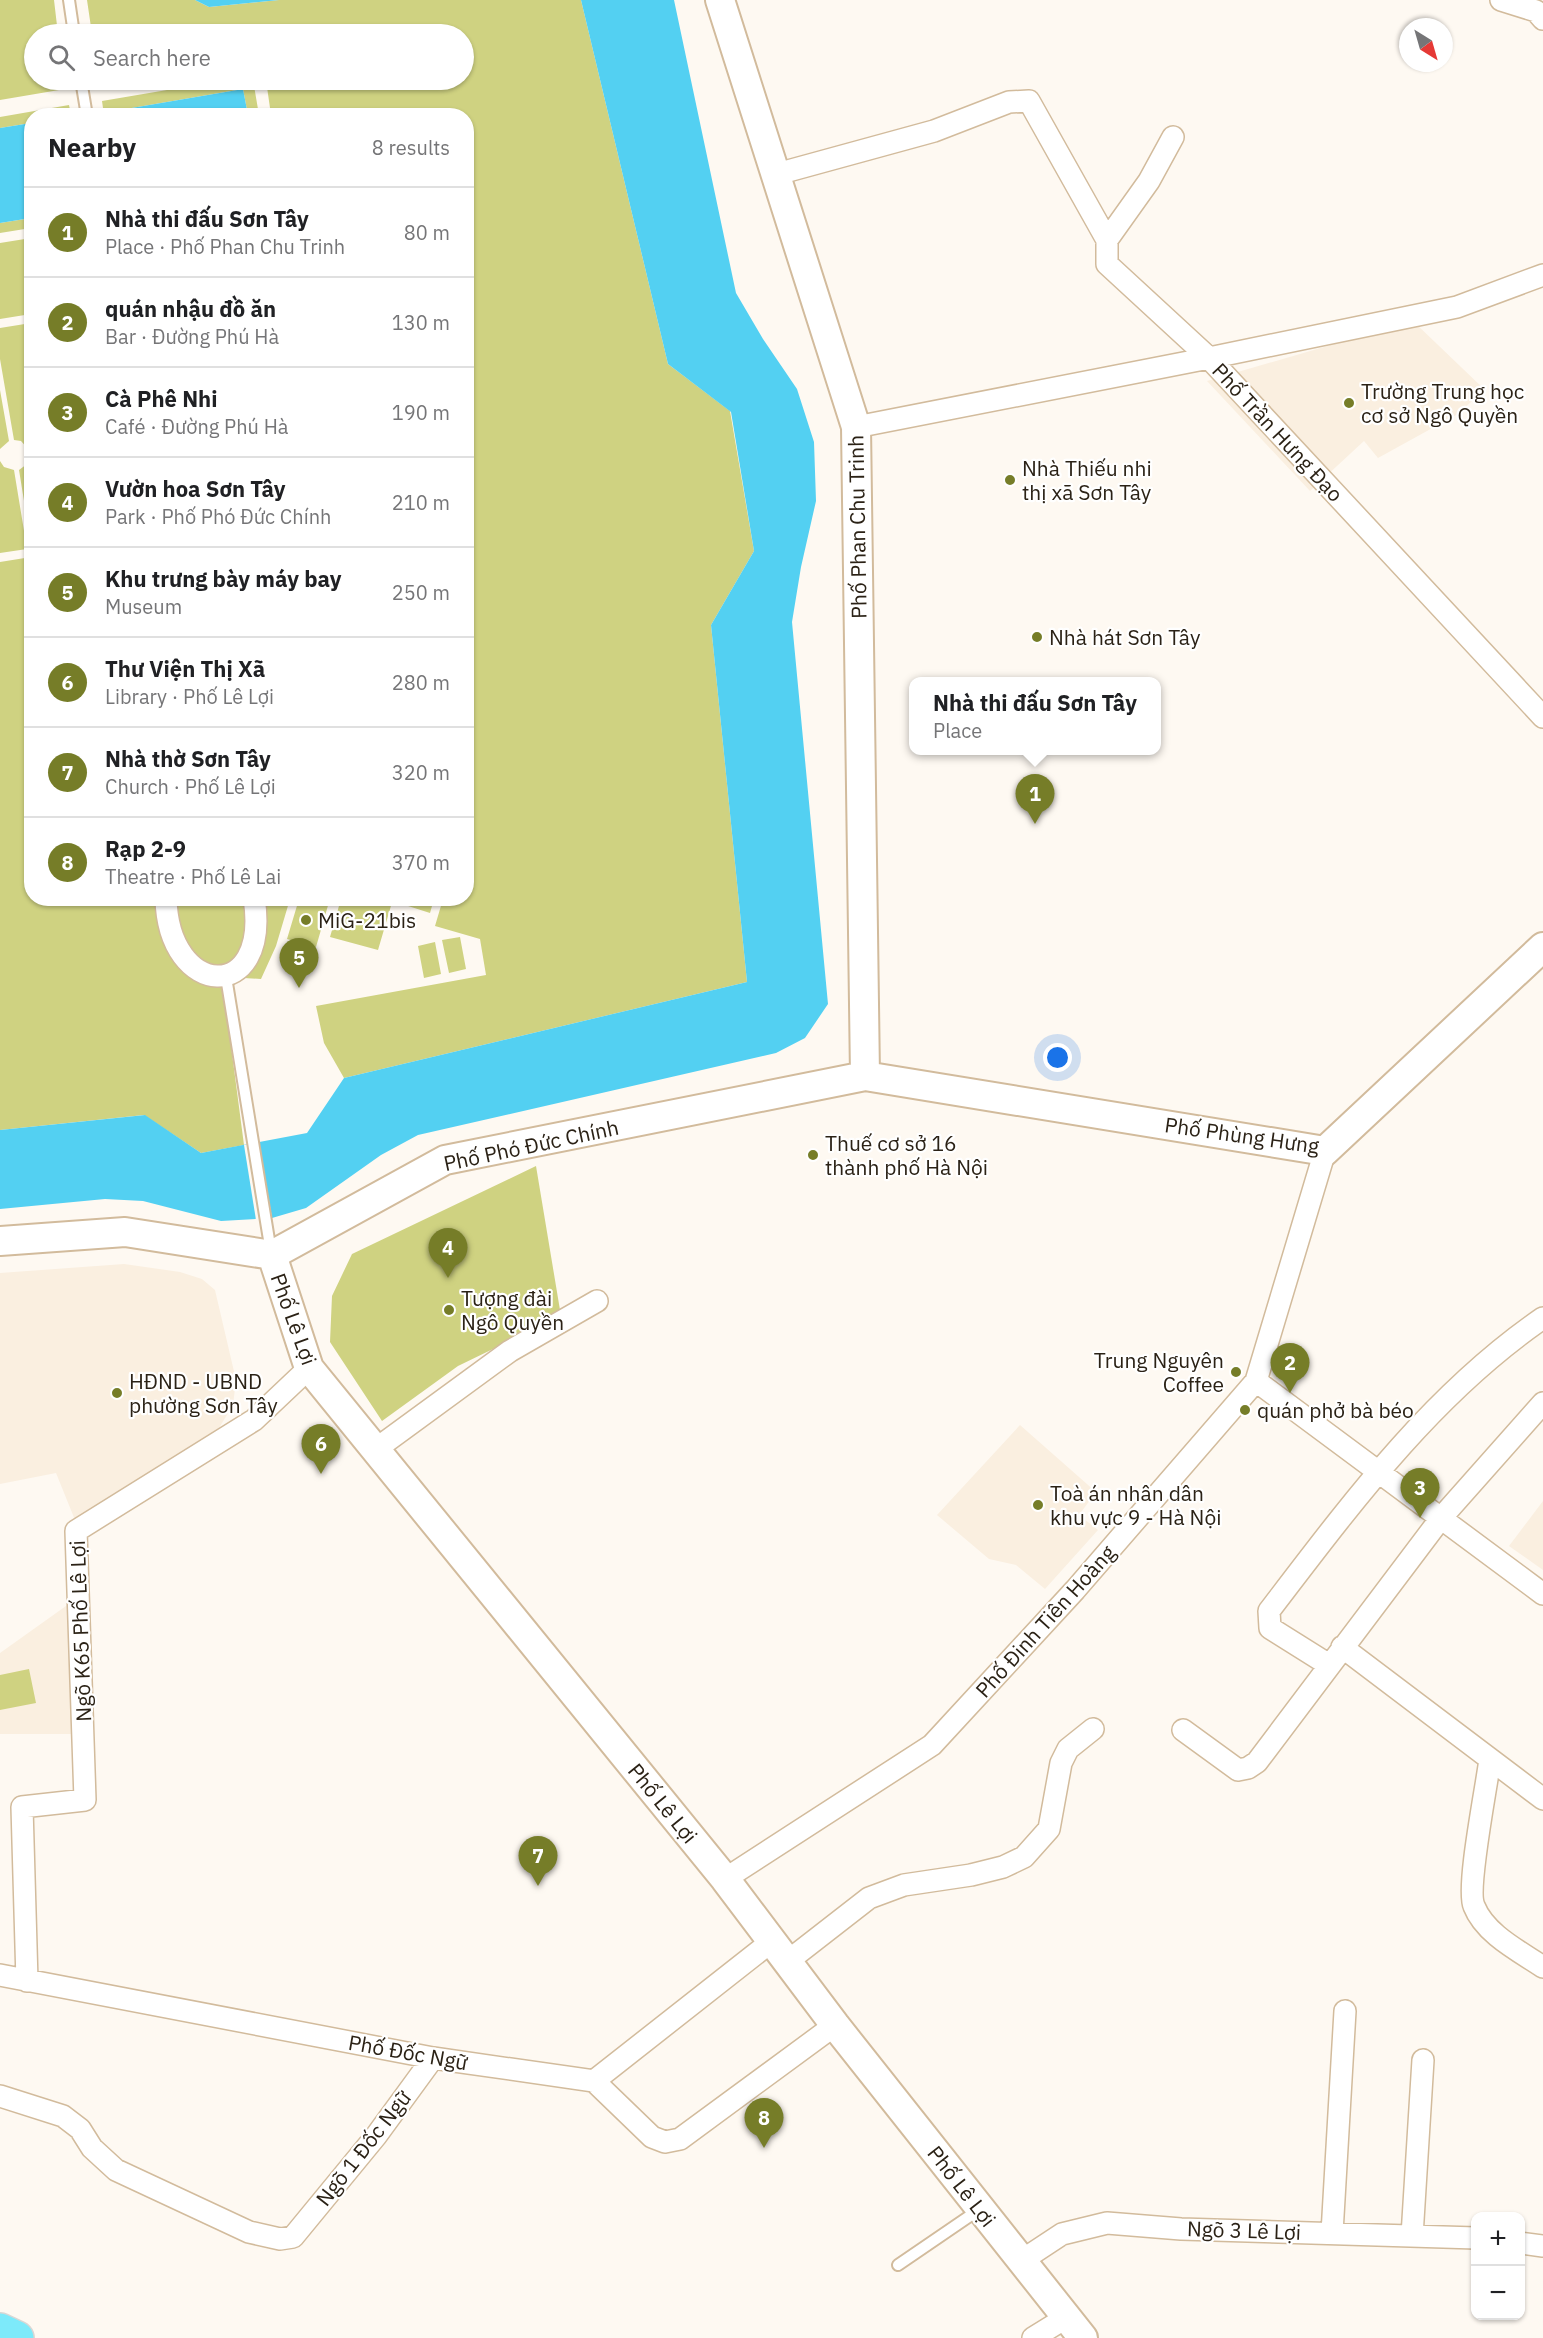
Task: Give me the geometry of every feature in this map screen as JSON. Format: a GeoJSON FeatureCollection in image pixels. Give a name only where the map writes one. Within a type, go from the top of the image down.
{"type":"FeatureCollection","features":[{"type":"Feature","properties":{"kind":"highway"},"geometry":{"type":"LineString","coordinates":[[0,2330],[17,2338]]}},
{"type":"Feature","properties":{"kind":"main road","name":"Phố Phan Chu Trinh"},"geometry":{"type":"LineString","coordinates":[[720,0],[856,427],[865,1076]]}},
{"type":"Feature","properties":{"kind":"main road","name":"Phố Phùng Hưng"},"geometry":{"type":"LineString","coordinates":[[865,1076],[1325,1151],[1543,947]]}},
{"type":"Feature","properties":{"kind":"main road","name":"Phố Phó Đức Chính"},"geometry":{"type":"LineString","coordinates":[[272,1255],[445,1160],[865,1076]]}},
{"type":"Feature","properties":{"kind":"main road"},"geometry":{"type":"LineString","coordinates":[[0,1241],[125,1232],[272,1255]]}},
{"type":"Feature","properties":{"kind":"main road","name":"Phố Lê Lợi"},"geometry":{"type":"LineString","coordinates":[[272,1255],[309,1368],[725,1879],[835,2025],[1075,2327]]}},
{"type":"Feature","properties":{"kind":"street"},"geometry":{"type":"LineString","coordinates":[[1501,0],[1536,11],[1543,19]]}},
{"type":"Feature","properties":{"kind":"street"},"geometry":{"type":"LineString","coordinates":[[777,174],[934,131],[1009,102],[1029,101],[1107,240],[1107,264],[1209,358],[1457,307],[1543,275]]}},
{"type":"Feature","properties":{"kind":"street"},"geometry":{"type":"LineString","coordinates":[[1107,240],[1149,181],[1173,137]]}},
{"type":"Feature","properties":{"kind":"street","name":"Phố Trần Hưng Đạo"},"geometry":{"type":"LineString","coordinates":[[856,427],[1209,358],[1543,717]]}},
{"type":"Feature","properties":{"kind":"street"},"geometry":{"type":"LineString","coordinates":[[167,906],[170,929],[185,958],[202,974],[213,977],[226,977],[237,970],[247,957],[256,918],[255,906]]}},
{"type":"Feature","properties":{"kind":"street","name":"Phố Đinh Tiên Hoàng"},"geometry":{"type":"LineString","coordinates":[[725,1879],[932,1745],[1075,1590],[1256,1381],[1325,1151]]}},
{"type":"Feature","properties":{"kind":"street"},"geometry":{"type":"LineString","coordinates":[[376,1449],[510,1351],[597,1301]]}},
{"type":"Feature","properties":{"kind":"street"},"geometry":{"type":"LineString","coordinates":[[1329,1665],[1270,1628],[1267,1619],[1269,1611],[1378,1471],[1477,1368],[1508,1342],[1543,1318]]}},
{"type":"Feature","properties":{"kind":"street","name":"Ngõ K65 Phố Lê Lợi"},"geometry":{"type":"LineString","coordinates":[[27,1981],[22,1807],[85,1800],[76,1531],[254,1420],[309,1368]]}},
{"type":"Feature","properties":{"kind":"street"},"geometry":{"type":"LineString","coordinates":[[1256,1381],[1543,1594]]}},
{"type":"Feature","properties":{"kind":"street"},"geometry":{"type":"LineString","coordinates":[[1184,1730],[1239,1770],[1248,1768],[1276,1738],[1342,1647],[1441,1518],[1543,1403]]}},
{"type":"Feature","properties":{"kind":"street"},"geometry":{"type":"LineString","coordinates":[[1342,1647],[1543,1799]]}},
{"type":"Feature","properties":{"kind":"street"},"geometry":{"type":"LineString","coordinates":[[835,2025],[680,2139],[665,2142],[652,2138],[594,2081],[780,1951],[869,1898],[904,1885],[981,1873],[1024,1857],[1049,1830],[1061,1763],[1068,1749],[1093,1729]]}},
{"type":"Feature","properties":{"kind":"street"},"geometry":{"type":"LineString","coordinates":[[1490,1759],[1470,1894],[1482,1920],[1505,1942],[1543,1966]]}},
{"type":"Feature","properties":{"kind":"street","name":"Phố Đốc Ngữ"},"geometry":{"type":"LineString","coordinates":[[0,1975],[433,2058],[594,2081]]}},
{"type":"Feature","properties":{"kind":"street"},"geometry":{"type":"LineString","coordinates":[[1332,2233],[1345,2011]]}},
{"type":"Feature","properties":{"kind":"street","name":"Ngõ 1 Đốc Ngữ"},"geometry":{"type":"LineString","coordinates":[[0,2096],[63,2116],[80,2129],[92,2148],[116,2170],[249,2232],[280,2239],[293,2237],[376,2136],[433,2058]]}},
{"type":"Feature","properties":{"kind":"street"},"geometry":{"type":"LineString","coordinates":[[1412,2236],[1423,2060]]}},
{"type":"Feature","properties":{"kind":"street","name":"Ngõ 3 Lê Lợi"},"geometry":{"type":"LineString","coordinates":[[1021,2260],[1062,2234],[1107,2223],[1180,2229],[1471,2238]]}},
{"type":"Feature","properties":{"kind":"street"},"geometry":{"type":"LineString","coordinates":[[1525,2244],[1543,2246]]}},
{"type":"Feature","properties":{"kind":"street"},"geometry":{"type":"LineString","coordinates":[[1033,2338],[1075,2327]]}},
{"type":"Feature","properties":{"kind":"lane"},"geometry":{"type":"LineString","coordinates":[[69,0],[73,24]]}},
{"type":"Feature","properties":{"kind":"lane"},"geometry":{"type":"LineString","coordinates":[[83,90],[86,108]]}},
{"type":"Feature","properties":{"kind":"lane"},"geometry":{"type":"LineString","coordinates":[[226,977],[264,1219],[272,1255]]}},
{"type":"Feature","properties":{"kind":"lane"},"geometry":{"type":"LineString","coordinates":[[898,2265],[980,2209]]}},
{"type":"Feature","properties":{"kind":"shaded area","name":"Trường Trung học cơ sở Ngô Quyền"},"geometry":{"type":"Polygon","coordinates":[[[1413,321],[1485,390],[1456,415],[1378,458],[1364,441],[1310,491],[1207,381],[1413,321]]]}},
{"type":"Feature","properties":{"kind":"shaded area","name":"HĐND - UBND phường Sơn Tây"},"geometry":{"type":"Polygon","coordinates":[[[124,1264],[180,1272],[202,1279],[215,1290],[236,1380],[233,1405],[219,1428],[75,1520],[56,1473],[0,1484],[0,1273],[124,1264]]]}},
{"type":"Feature","properties":{"kind":"shaded area"},"geometry":{"type":"Polygon","coordinates":[[[1020,1425],[1096,1492],[1079,1515],[1098,1530],[1045,1589],[1016,1565],[989,1559],[937,1515],[1020,1425]]]}},
{"type":"Feature","properties":{"kind":"shaded area"},"geometry":{"type":"Polygon","coordinates":[[[1543,1501],[1543,1570],[1509,1546],[1543,1501]]]}},
{"type":"Feature","properties":{"kind":"shaded area"},"geometry":{"type":"Polygon","coordinates":[[[80,1596],[86,1734],[0,1734],[0,1653],[80,1596]]]}},
{"type":"Feature","properties":{"kind":"green space"},"geometry":{"type":"Polygon","coordinates":[[[0,0],[54,0],[57,24],[24,24],[24,90],[59,90],[0,100],[0,0]]]}},
{"type":"Feature","properties":{"kind":"green space"},"geometry":{"type":"Polygon","coordinates":[[[87,0],[195,0],[209,7],[279,0],[581,0],[668,364],[730,411],[754,551],[711,625],[747,982],[344,1078],[324,1043],[316,1006],[486,975],[480,939],[435,926],[441,906],[474,906],[474,108],[270,108],[267,90],[474,90],[474,24],[91,24],[87,0]]]}},
{"type":"Feature","properties":{"kind":"green space"},"geometry":{"type":"Polygon","coordinates":[[[167,90],[237,90],[132,108],[103,108],[102,101],[167,90]]]}},
{"type":"Feature","properties":{"kind":"green space"},"geometry":{"type":"Polygon","coordinates":[[[243,90],[255,90],[258,108],[247,108],[243,90]]]}},
{"type":"Feature","properties":{"kind":"green space"},"geometry":{"type":"Polygon","coordinates":[[[69,105],[70,108],[52,108],[69,105]]]}},
{"type":"Feature","properties":{"kind":"green space"},"geometry":{"type":"Polygon","coordinates":[[[24,113],[24,124],[0,128],[0,117],[24,113]]]}},
{"type":"Feature","properties":{"kind":"green space"},"geometry":{"type":"Polygon","coordinates":[[[24,219],[24,229],[0,233],[0,223],[24,219]]]}},
{"type":"Feature","properties":{"kind":"green space"},"geometry":{"type":"Polygon","coordinates":[[[24,239],[24,315],[0,319],[0,243],[24,239]]]}},
{"type":"Feature","properties":{"kind":"green space"},"geometry":{"type":"Polygon","coordinates":[[[24,324],[24,444],[21,441],[14,440],[0,359],[0,328],[24,324]]]}},
{"type":"Feature","properties":{"kind":"green space"},"geometry":{"type":"Polygon","coordinates":[[[0,390],[9,441],[0,449],[0,390]]]}},
{"type":"Feature","properties":{"kind":"green space"},"geometry":{"type":"Polygon","coordinates":[[[0,461],[4,467],[14,470],[24,531],[24,549],[0,553],[0,461]]]}},
{"type":"Feature","properties":{"kind":"green space"},"geometry":{"type":"Polygon","coordinates":[[[24,466],[24,501],[19,470],[24,466]]]}},
{"type":"Feature","properties":{"kind":"green space"},"geometry":{"type":"Polygon","coordinates":[[[24,558],[24,906],[159,906],[161,924],[223,985],[244,1145],[201,1153],[144,1115],[0,1130],[0,562],[24,558]]]}},
{"type":"Feature","properties":{"kind":"green space"},"geometry":{"type":"Polygon","coordinates":[[[176,906],[245,906],[246,925],[242,945],[233,960],[223,966],[206,967],[184,941],[176,906]]]}},
{"type":"Feature","properties":{"kind":"green space"},"geometry":{"type":"Polygon","coordinates":[[[258,906],[288,906],[276,946],[261,979],[244,978],[258,906]]]}},
{"type":"Feature","properties":{"kind":"green space"},"geometry":{"type":"Polygon","coordinates":[[[297,906],[328,906],[316,947],[287,939],[297,906]]]}},
{"type":"Feature","properties":{"kind":"green space"},"geometry":{"type":"Polygon","coordinates":[[[339,906],[391,906],[378,950],[330,937],[339,906]]]}},
{"type":"Feature","properties":{"kind":"green space"},"geometry":{"type":"Polygon","coordinates":[[[408,906],[432,906],[430,913],[408,906]]]}},
{"type":"Feature","properties":{"kind":"green space"},"geometry":{"type":"Polygon","coordinates":[[[460,937],[466,969],[449,973],[442,940],[460,937]]]}},
{"type":"Feature","properties":{"kind":"green space"},"geometry":{"type":"Polygon","coordinates":[[[435,942],[441,974],[424,978],[418,946],[435,942]]]}},
{"type":"Feature","properties":{"kind":"green space"},"geometry":{"type":"Polygon","coordinates":[[[536,1166],[561,1316],[458,1366],[382,1421],[330,1342],[332,1296],[352,1254],[536,1166]]]}},
{"type":"Feature","properties":{"kind":"green space"},"geometry":{"type":"Polygon","coordinates":[[[29,1669],[36,1703],[0,1710],[0,1675],[29,1669]]]}},
{"type":"Feature","properties":{"kind":"water"},"geometry":{"type":"Polygon","coordinates":[[[195,0],[279,0],[209,7],[195,0]]]}},
{"type":"Feature","properties":{"kind":"water"},"geometry":{"type":"Polygon","coordinates":[[[581,0],[674,0],[736,293],[763,339],[797,389],[814,442],[816,501],[801,567],[792,622],[828,1004],[805,1038],[776,1053],[418,1135],[381,1155],[306,1208],[272,1218],[221,1221],[143,1201],[105,1199],[0,1209],[0,1130],[145,1115],[201,1153],[307,1133],[344,1078],[747,982],[711,625],[754,551],[731,412],[668,364],[581,0]]]}},
{"type":"Feature","properties":{"kind":"water"},"geometry":{"type":"Polygon","coordinates":[[[243,90],[247,108],[132,108],[243,90]]]}},
{"type":"Feature","properties":{"kind":"water"},"geometry":{"type":"Polygon","coordinates":[[[24,124],[24,219],[0,223],[0,128],[24,124]]]}},
{"type":"Feature","properties":{"kind":"pier"},"geometry":{"type":"Polygon","coordinates":[[[259,1142],[272,1218],[256,1220],[244,1145],[259,1142]]]}},
{"type":"Feature","properties":{"kind":"place","name":"Trường Trung học cơ sở Ngô Quyền"},"geometry":{"type":"Point","coordinates":[1349,403]}},
{"type":"Feature","properties":{"kind":"place","name":"Nhà Thiếu nhi thị xã Sơn Tây"},"geometry":{"type":"Point","coordinates":[1010,480]}},
{"type":"Feature","properties":{"kind":"place","name":"Nhà hát Sơn Tây"},"geometry":{"type":"Point","coordinates":[1037,637]}},
{"type":"Feature","properties":{"kind":"place","name":"Nhà thi đấu Sơn Tây"},"geometry":{"type":"Point","coordinates":[1035,824]}},
{"type":"Feature","properties":{"kind":"place","name":"MiG-21bis"},"geometry":{"type":"Point","coordinates":[306,920]}},
{"type":"Feature","properties":{"kind":"place","name":"Khu trưng bày máy bay"},"geometry":{"type":"Point","coordinates":[299,988]}},
{"type":"Feature","properties":{"kind":"place","name":"Thuế cơ sở 16 thành phố Hà Nội"},"geometry":{"type":"Point","coordinates":[813,1155]}},
{"type":"Feature","properties":{"kind":"place","name":"Vườn hoa Sơn Tây"},"geometry":{"type":"Point","coordinates":[448,1278]}},
{"type":"Feature","properties":{"kind":"place","name":"Tượng đài Ngô Quyền"},"geometry":{"type":"Point","coordinates":[449,1310]}},
{"type":"Feature","properties":{"kind":"place","name":"Trung Nguyên Coffee"},"geometry":{"type":"Point","coordinates":[1236,1372]}},
{"type":"Feature","properties":{"kind":"place","name":"HĐND - UBND phường Sơn Tây"},"geometry":{"type":"Point","coordinates":[117,1393]}},
{"type":"Feature","properties":{"kind":"place","name":"quán nhậu đồ ăn"},"geometry":{"type":"Point","coordinates":[1290,1393]}},
{"type":"Feature","properties":{"kind":"place","name":"quán phở bà béo"},"geometry":{"type":"Point","coordinates":[1245,1410]}},
{"type":"Feature","properties":{"kind":"place","name":"Thư Viện Thị Xã"},"geometry":{"type":"Point","coordinates":[321,1474]}},
{"type":"Feature","properties":{"kind":"place","name":"Toà án nhân dân khu vực 9 - Hà Nội"},"geometry":{"type":"Point","coordinates":[1038,1505]}},
{"type":"Feature","properties":{"kind":"place","name":"Cà Phê Nhi"},"geometry":{"type":"Point","coordinates":[1420,1518]}},
{"type":"Feature","properties":{"kind":"place","name":"Nhà thờ Sơn Tây"},"geometry":{"type":"Point","coordinates":[538,1886]}},
{"type":"Feature","properties":{"kind":"place","name":"Rạp 2-9"},"geometry":{"type":"Point","coordinates":[764,2148]}}]}
